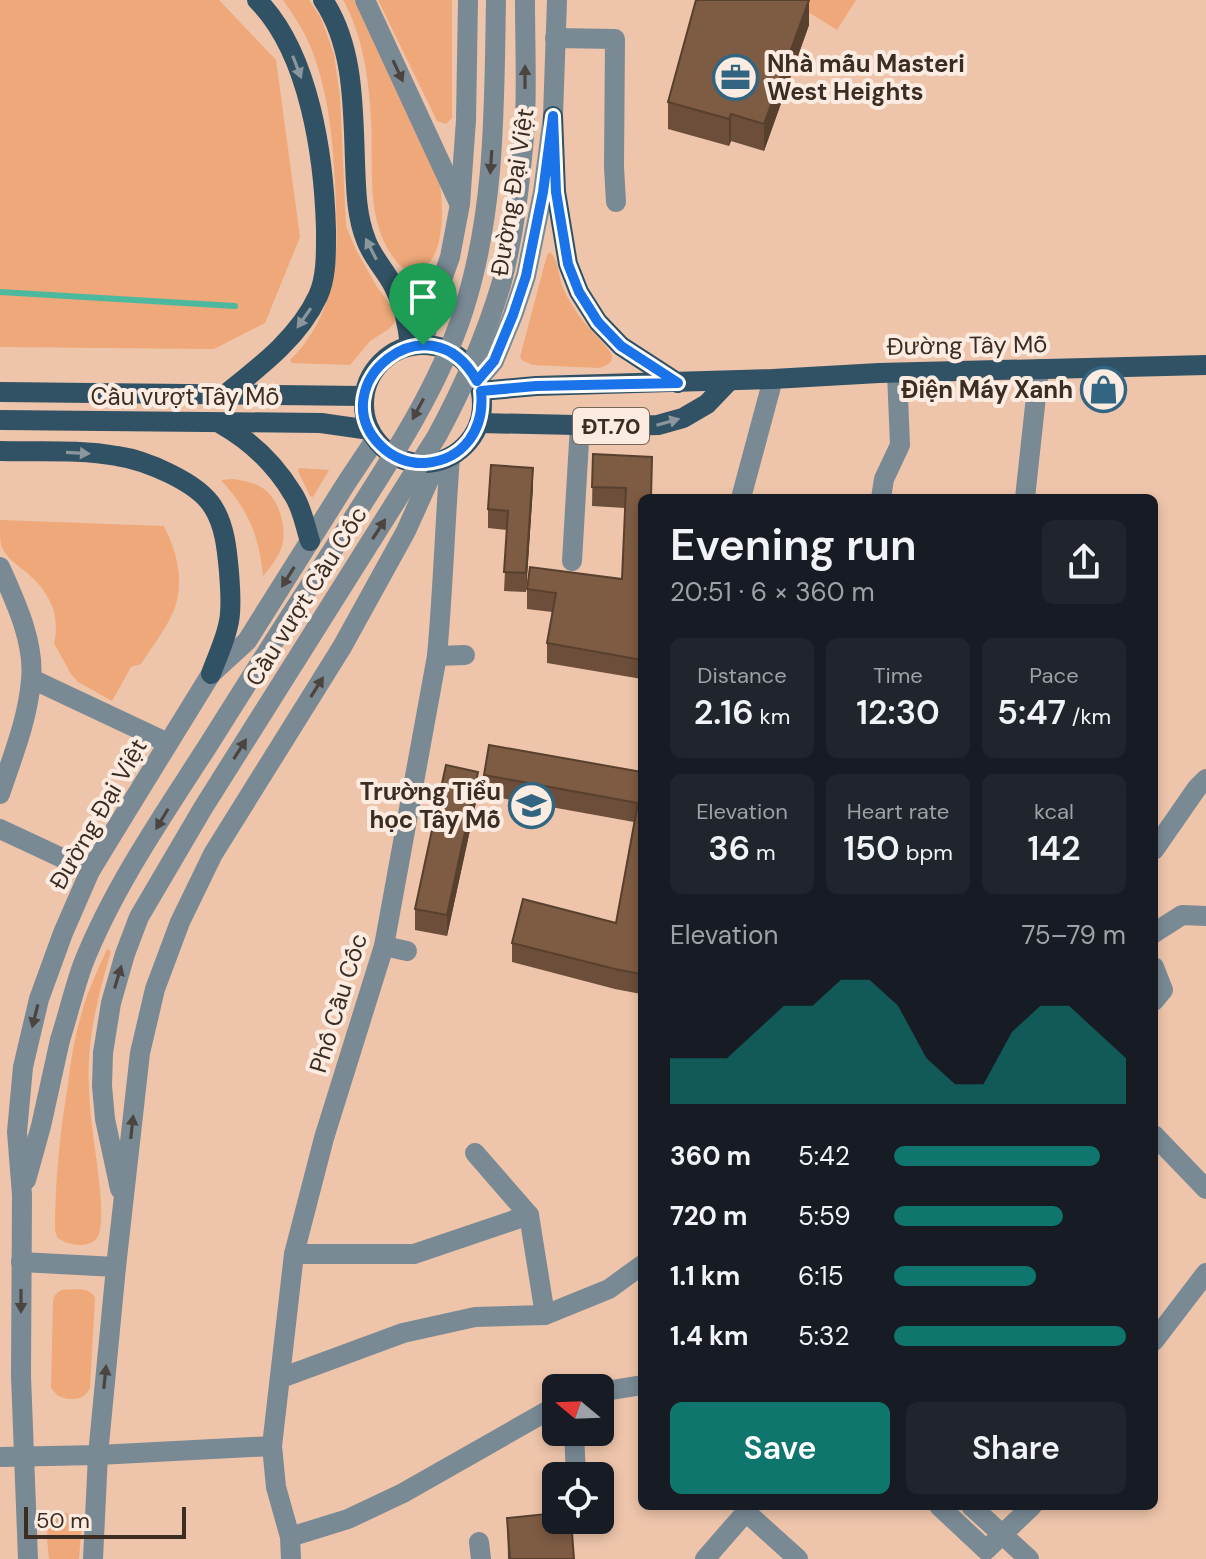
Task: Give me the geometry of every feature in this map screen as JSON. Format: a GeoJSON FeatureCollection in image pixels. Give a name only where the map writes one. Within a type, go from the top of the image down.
{"type":"FeatureCollection","features":[{"type":"Feature","properties":{"kind":"main road"},"geometry":{"type":"LineString","coordinates":[[227,393],[267,361],[304,320],[319,294],[325,268],[325,199],[311,110],[285,38],[257,0]]}},
{"type":"Feature","properties":{"kind":"main road"},"geometry":{"type":"LineString","coordinates":[[323,0],[332,13],[346,54],[353,105],[357,202],[366,241],[403,306],[416,346]]}},
{"type":"Feature","properties":{"kind":"main road"},"geometry":{"type":"LineString","coordinates":[[553,116],[556,192],[568,264],[579,292],[598,322],[621,346],[678,383]]}},
{"type":"Feature","properties":{"kind":"main road"},"geometry":{"type":"LineString","coordinates":[[416,346],[436,346],[450,351],[470,369],[479,386],[482,412],[479,423],[462,448],[444,459],[420,464],[388,452],[373,435],[364,414],[364,396],[369,379],[380,364],[393,353],[416,346]]}},
{"type":"Feature","properties":{"kind":"main road","name":"Đường Tây Mỗ"},"geometry":{"type":"LineString","coordinates":[[479,386],[678,383],[897,373],[1206,365]]}},
{"type":"Feature","properties":{"kind":"main road","name":"ĐT.70"},"geometry":{"type":"LineString","coordinates":[[479,423],[658,425],[683,418],[707,404],[729,381]]}},
{"type":"Feature","properties":{"kind":"main road","name":"Cầu vượt Tây Mỗ"},"geometry":{"type":"LineString","coordinates":[[0,392],[364,396]]}},
{"type":"Feature","properties":{"kind":"main road","name":"Cầu vượt Tây Mỗ"},"geometry":{"type":"LineString","coordinates":[[0,420],[321,423],[373,435]]}},
{"type":"Feature","properties":{"kind":"main road"},"geometry":{"type":"LineString","coordinates":[[217,422],[261,452],[294,495],[310,541]]}},
{"type":"Feature","properties":{"kind":"main road"},"geometry":{"type":"LineString","coordinates":[[0,451],[119,456],[178,477],[212,505],[222,528],[230,579],[229,622],[211,674]]}},
{"type":"Feature","properties":{"kind":"street"},"geometry":{"type":"LineString","coordinates":[[365,0],[460,204]]}},
{"type":"Feature","properties":{"kind":"street","name":"Đường Đại Việt"},"geometry":{"type":"LineString","coordinates":[[416,346],[450,257],[460,204],[466,120],[468,0]]}},
{"type":"Feature","properties":{"kind":"street","name":"Cầu vượt Cầu Cốc"},"geometry":{"type":"LineString","coordinates":[[22,1195],[60,1040],[83,965],[113,903],[184,782],[382,472],[448,351],[463,311],[486,216],[494,124],[496,0]]}},
{"type":"Feature","properties":{"kind":"street","name":"Cầu vượt Cầu Cốc"},"geometry":{"type":"LineString","coordinates":[[124,1205],[105,1119],[102,1086],[103,1053],[111,1003],[125,954],[139,917],[203,808],[437,436],[475,357],[501,284],[523,156],[525,0]]}},
{"type":"Feature","properties":{"kind":"street","name":"Đường Đại Việt"},"geometry":{"type":"LineString","coordinates":[[479,386],[494,361],[526,276],[543,192],[553,116],[557,0]]}},
{"type":"Feature","properties":{"kind":"street"},"geometry":{"type":"LineString","coordinates":[[555,38],[615,39],[616,202]]}},
{"type":"Feature","properties":{"kind":"street"},"geometry":{"type":"LineString","coordinates":[[1025,494],[1039,369]]}},
{"type":"Feature","properties":{"kind":"street"},"geometry":{"type":"LineString","coordinates":[[882,494],[884,479],[900,445],[897,373]]}},
{"type":"Feature","properties":{"kind":"street"},"geometry":{"type":"LineString","coordinates":[[742,494],[773,379]]}},
{"type":"Feature","properties":{"kind":"street"},"geometry":{"type":"LineString","coordinates":[[572,561],[580,425]]}},
{"type":"Feature","properties":{"kind":"street","name":"Đường Đại Việt"},"geometry":{"type":"LineString","coordinates":[[28,1559],[21,1376],[22,1195],[17,1132],[23,1067],[44,986],[90,871],[211,674],[247,641],[373,435]]}},
{"type":"Feature","properties":{"kind":"street"},"geometry":{"type":"LineString","coordinates":[[93,1559],[98,1455],[116,1267],[140,1053],[155,989],[180,922],[213,854],[342,647],[444,459]]}},
{"type":"Feature","properties":{"kind":"street","name":"Phố Cầu Cốc"},"geometry":{"type":"LineString","coordinates":[[291,1559],[290,1537],[276,1487],[272,1446],[294,1254],[324,1138],[384,946],[437,656],[444,533],[444,459]]}},
{"type":"Feature","properties":{"kind":"street"},"geometry":{"type":"LineString","coordinates":[[0,567],[30,651],[32,679],[24,718],[0,794]]}},
{"type":"Feature","properties":{"kind":"street"},"geometry":{"type":"LineString","coordinates":[[437,656],[465,655]]}},
{"type":"Feature","properties":{"kind":"street"},"geometry":{"type":"LineString","coordinates":[[32,679],[168,743]]}},
{"type":"Feature","properties":{"kind":"street"},"geometry":{"type":"LineString","coordinates":[[1158,844],[1206,779]]}},
{"type":"Feature","properties":{"kind":"street"},"geometry":{"type":"LineString","coordinates":[[0,829],[90,871]]}},
{"type":"Feature","properties":{"kind":"street"},"geometry":{"type":"LineString","coordinates":[[1158,930],[1182,915],[1206,916]]}},
{"type":"Feature","properties":{"kind":"street"},"geometry":{"type":"LineString","coordinates":[[384,946],[407,951]]}},
{"type":"Feature","properties":{"kind":"street"},"geometry":{"type":"LineString","coordinates":[[1158,977],[1163,990],[1158,996]]}},
{"type":"Feature","properties":{"kind":"street"},"geometry":{"type":"LineString","coordinates":[[1158,1139],[1206,1189]]}},
{"type":"Feature","properties":{"kind":"street"},"geometry":{"type":"LineString","coordinates":[[475,1153],[529,1215],[545,1315]]}},
{"type":"Feature","properties":{"kind":"street"},"geometry":{"type":"LineString","coordinates":[[294,1254],[414,1254],[529,1215]]}},
{"type":"Feature","properties":{"kind":"street"},"geometry":{"type":"LineString","coordinates":[[21,1262],[116,1267]]}},
{"type":"Feature","properties":{"kind":"street"},"geometry":{"type":"LineString","coordinates":[[281,1378],[403,1333],[475,1317],[545,1315],[609,1289],[638,1268]]}},
{"type":"Feature","properties":{"kind":"street"},"geometry":{"type":"LineString","coordinates":[[1158,1336],[1206,1273]]}},
{"type":"Feature","properties":{"kind":"street"},"geometry":{"type":"LineString","coordinates":[[614,1390],[638,1386]]}},
{"type":"Feature","properties":{"kind":"street"},"geometry":{"type":"LineString","coordinates":[[290,1537],[348,1519],[403,1493],[542,1414]]}},
{"type":"Feature","properties":{"kind":"street"},"geometry":{"type":"LineString","coordinates":[[0,1457],[272,1446]]}},
{"type":"Feature","properties":{"kind":"street"},"geometry":{"type":"LineString","coordinates":[[705,1559],[746,1510]]}},
{"type":"Feature","properties":{"kind":"street"},"geometry":{"type":"LineString","coordinates":[[748,1510],[798,1559]]}},
{"type":"Feature","properties":{"kind":"street"},"geometry":{"type":"LineString","coordinates":[[943,1510],[986,1550],[1028,1510]]}},
{"type":"Feature","properties":{"kind":"street"},"geometry":{"type":"LineString","coordinates":[[975,1510],[1029,1559]]}},
{"type":"Feature","properties":{"kind":"shaded area"},"geometry":{"type":"Polygon","coordinates":[[[0,0],[219,0],[276,60],[300,237],[265,323],[214,349],[0,347],[0,0]]]}},
{"type":"Feature","properties":{"kind":"shaded area"},"geometry":{"type":"Polygon","coordinates":[[[283,0],[309,0],[321,18],[334,54],[340,97],[346,226],[377,287],[394,310],[395,322],[370,341],[350,365],[292,363],[290,360],[311,335],[325,306],[335,265],[337,225],[333,147],[324,90],[310,46],[283,0]]]}},
{"type":"Feature","properties":{"kind":"shaded area"},"geometry":{"type":"Polygon","coordinates":[[[343,0],[354,0],[440,186],[440,236],[437,249],[424,267],[410,270],[400,266],[379,230],[373,194],[367,73],[356,28],[343,0]]]}},
{"type":"Feature","properties":{"kind":"shaded area"},"geometry":{"type":"Polygon","coordinates":[[[378,0],[452,0],[452,118],[446,124],[437,121],[378,0]]]}},
{"type":"Feature","properties":{"kind":"shaded area"},"geometry":{"type":"Polygon","coordinates":[[[789,0],[856,0],[837,30],[789,0]]]}},
{"type":"Feature","properties":{"kind":"shaded area"},"geometry":{"type":"Polygon","coordinates":[[[550,252],[572,306],[611,353],[611,361],[606,365],[599,368],[533,365],[520,357],[550,252]]]}},
{"type":"Feature","properties":{"kind":"shaded area"},"geometry":{"type":"Polygon","coordinates":[[[299,468],[329,470],[313,497],[310,496],[299,468]]]}},
{"type":"Feature","properties":{"kind":"shaded area"},"geometry":{"type":"Polygon","coordinates":[[[233,479],[264,489],[270,494],[281,517],[284,534],[281,549],[263,576],[259,548],[251,525],[239,502],[221,480],[233,479]]]}},
{"type":"Feature","properties":{"kind":"shaded area"},"geometry":{"type":"Polygon","coordinates":[[[0,520],[164,526],[178,567],[179,589],[174,610],[141,664],[131,667],[112,701],[78,682],[71,674],[54,643],[55,620],[49,600],[35,580],[3,550],[0,520]]]}},
{"type":"Feature","properties":{"kind":"shaded area"},"geometry":{"type":"Polygon","coordinates":[[[107,949],[111,951],[94,1019],[89,1054],[91,1118],[100,1189],[101,1227],[92,1242],[73,1244],[57,1237],[55,1230],[60,1138],[77,1029],[107,949]]]}},
{"type":"Feature","properties":{"kind":"shaded area"},"geometry":{"type":"Polygon","coordinates":[[[61,1290],[85,1290],[95,1298],[90,1388],[76,1399],[58,1396],[51,1388],[53,1301],[61,1290]]]}},
{"type":"Feature","properties":{"kind":"shaded area"},"geometry":{"type":"Polygon","coordinates":[[[59,1513],[72,1515],[82,1523],[79,1559],[49,1559],[48,1527],[59,1513]]]}},
{"type":"Feature","properties":{"kind":"building","name":"Nhà mẫu Masteri West Heights"},"geometry":{"type":"Polygon","coordinates":[[[696,0],[809,0],[764,124],[731,114],[729,119],[668,102],[696,0]]]}},
{"type":"Feature","properties":{"kind":"building"},"geometry":{"type":"Polygon","coordinates":[[[593,454],[652,457],[651,494],[638,494],[638,659],[547,643],[556,593],[527,589],[530,567],[622,579],[626,488],[592,487],[593,454]]]}},
{"type":"Feature","properties":{"kind":"building"},"geometry":{"type":"Polygon","coordinates":[[[491,465],[533,468],[526,573],[504,572],[508,511],[488,509],[491,465]]]}},
{"type":"Feature","properties":{"kind":"building"},"geometry":{"type":"Polygon","coordinates":[[[489,745],[638,771],[638,803],[484,775],[489,745]]]}},
{"type":"Feature","properties":{"kind":"building"},"geometry":{"type":"Polygon","coordinates":[[[446,765],[478,772],[447,915],[415,909],[446,765]]]}},
{"type":"Feature","properties":{"kind":"building"},"geometry":{"type":"Polygon","coordinates":[[[638,803],[638,973],[512,943],[523,899],[616,923],[638,803]]]}},
{"type":"Feature","properties":{"kind":"building"},"geometry":{"type":"Polygon","coordinates":[[[542,1514],[542,1534],[572,1534],[574,1559],[510,1559],[507,1518],[542,1514]]]}},
{"type":"Feature","properties":{"kind":"waterway"},"geometry":{"type":"LineString","coordinates":[[0,292],[235,306]]}},
{"type":"Feature","properties":{"kind":"place","name":"Nhà mẫu Masteri West Heights"},"geometry":{"type":"Point","coordinates":[736,77]}},
{"type":"Feature","properties":{"kind":"place","name":"Điện Máy Xanh"},"geometry":{"type":"Point","coordinates":[1104,389]}},
{"type":"Feature","properties":{"kind":"place","name":"Trường Tiểu học Tây Mỗ"},"geometry":{"type":"Point","coordinates":[532,805]}},
{"type":"Feature","properties":{"kind":"route"},"geometry":{"type":"LineString","coordinates":[[553,116],[556,192],[568,264],[579,292],[598,322],[621,346],[678,383],[536,386],[481,391],[482,412],[472,437],[450,457],[420,464],[388,452],[375,440],[364,414],[364,396],[369,379],[380,364],[393,353],[423,345],[450,351],[470,369],[477,381],[494,361],[526,276],[543,192],[553,116]]}}]}
